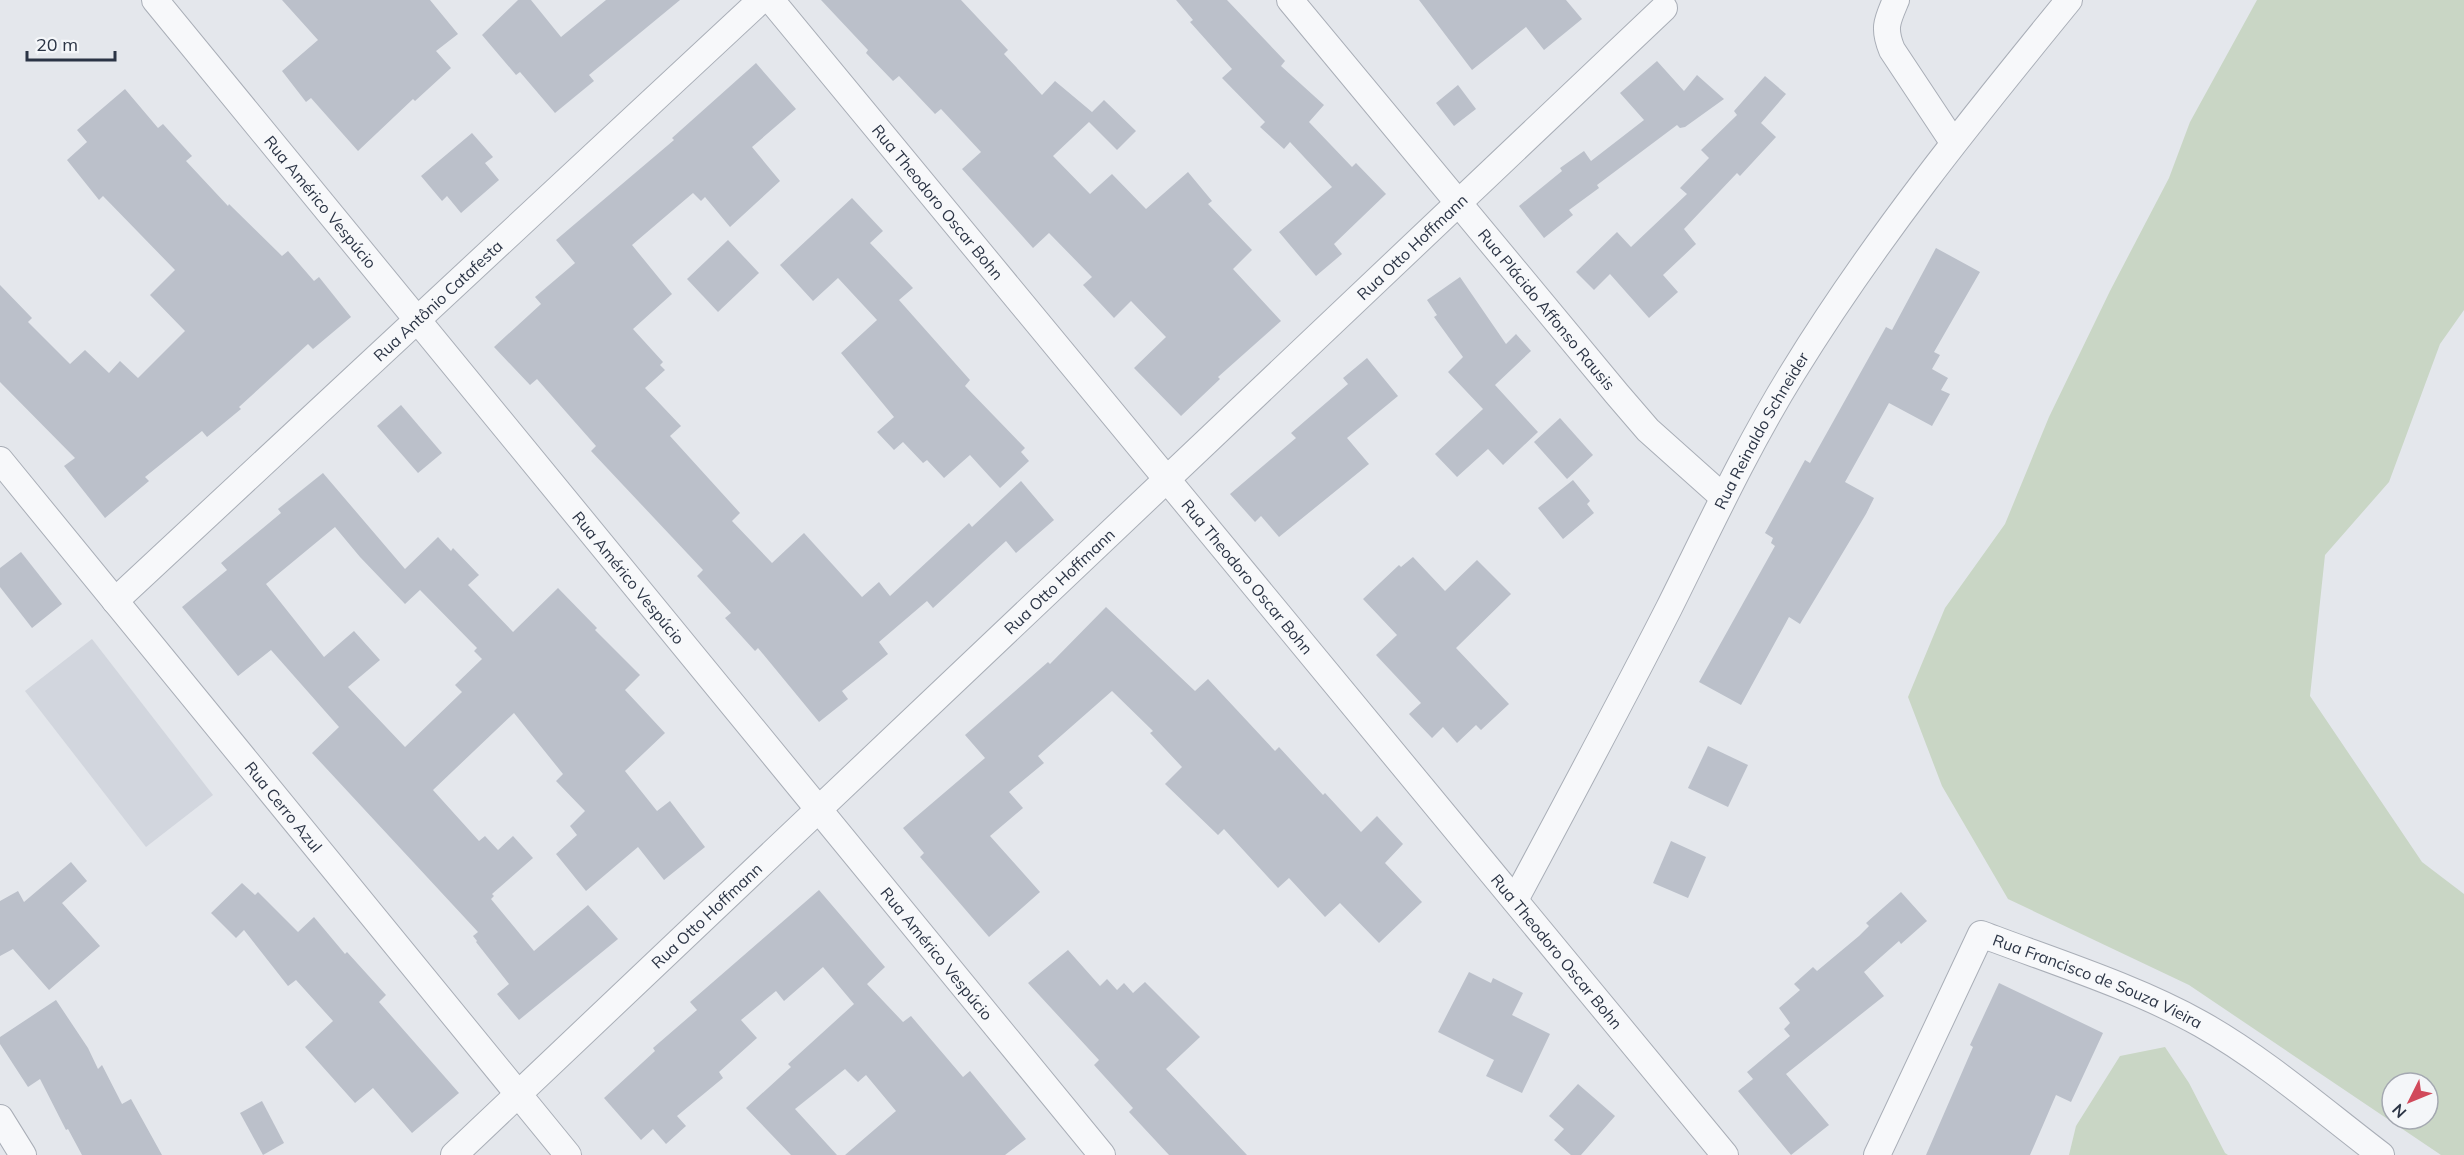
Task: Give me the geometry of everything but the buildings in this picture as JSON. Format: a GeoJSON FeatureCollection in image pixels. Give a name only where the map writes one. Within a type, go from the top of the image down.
{"type":"FeatureCollection","features":[{"type":"Feature","properties":{"kind":"street","name":"Rua Américo Vespúcio"},"geometry":{"type":"LineString","coordinates":[[154,0],[818,810],[1090,1151]]}},
{"type":"Feature","properties":{"kind":"street","name":"Rua Antônio Catafesta"},"geometry":{"type":"LineString","coordinates":[[115,601],[761,0]]}},
{"type":"Feature","properties":{"kind":"street","name":"Rua Theodoro Oscar Bohn"},"geometry":{"type":"LineString","coordinates":[[771,0],[1725,1155]]}},
{"type":"Feature","properties":{"kind":"street","name":"Rua Plácido Affonso Rausis"},"geometry":{"type":"LineString","coordinates":[[1290,0],[1648,430],[1723,496]]}},
{"type":"Feature","properties":{"kind":"street"},"geometry":{"type":"LineString","coordinates":[[1896,0],[1886,22],[1886,37],[1953,142]]}},
{"type":"Feature","properties":{"kind":"street","name":"Rua Reinaldo Schneider"},"geometry":{"type":"LineString","coordinates":[[1515,900],[1669,607],[1723,496],[1792,373],[1865,263],[1953,142],[2069,0]]}},
{"type":"Feature","properties":{"kind":"street","name":"Rua Otto Hoffmann"},"geometry":{"type":"LineString","coordinates":[[454,1155],[1664,8]]}},
{"type":"Feature","properties":{"kind":"street","name":"Rua Cerro Azul"},"geometry":{"type":"LineString","coordinates":[[0,460],[568,1155]]}},
{"type":"Feature","properties":{"kind":"street","name":"Rua Francisco de Souza Vieira"},"geometry":{"type":"LineString","coordinates":[[1877,1155],[1981,934],[2149,999],[2199,1023],[2244,1050],[2381,1155]]}},
{"type":"Feature","properties":{"kind":"street"},"geometry":{"type":"LineString","coordinates":[[0,1118],[23,1155]]}},
{"type":"Feature","properties":{"kind":"shaded area"},"geometry":{"type":"Polygon","coordinates":[[[92,639],[213,795],[146,847],[25,691],[92,639]]]}},
{"type":"Feature","properties":{"kind":"green space"},"geometry":{"type":"Polygon","coordinates":[[[2257,0],[2464,0],[2464,310],[2440,344],[2389,482],[2325,555],[2310,696],[2422,862],[2464,894],[2464,1155],[2441,1155],[2405,1131],[2440,1131],[2440,1071],[2380,1071],[2380,1114],[2189,985],[2008,899],[1942,786],[1908,697],[1945,608],[2005,524],[2049,417],[2110,291],[2169,178],[2190,122],[2257,0]]]}},
{"type":"Feature","properties":{"kind":"green space"},"geometry":{"type":"Polygon","coordinates":[[[2165,1047],[2189,1083],[2228,1155],[2069,1155],[2076,1126],[2120,1056],[2165,1047]]]}}]}
